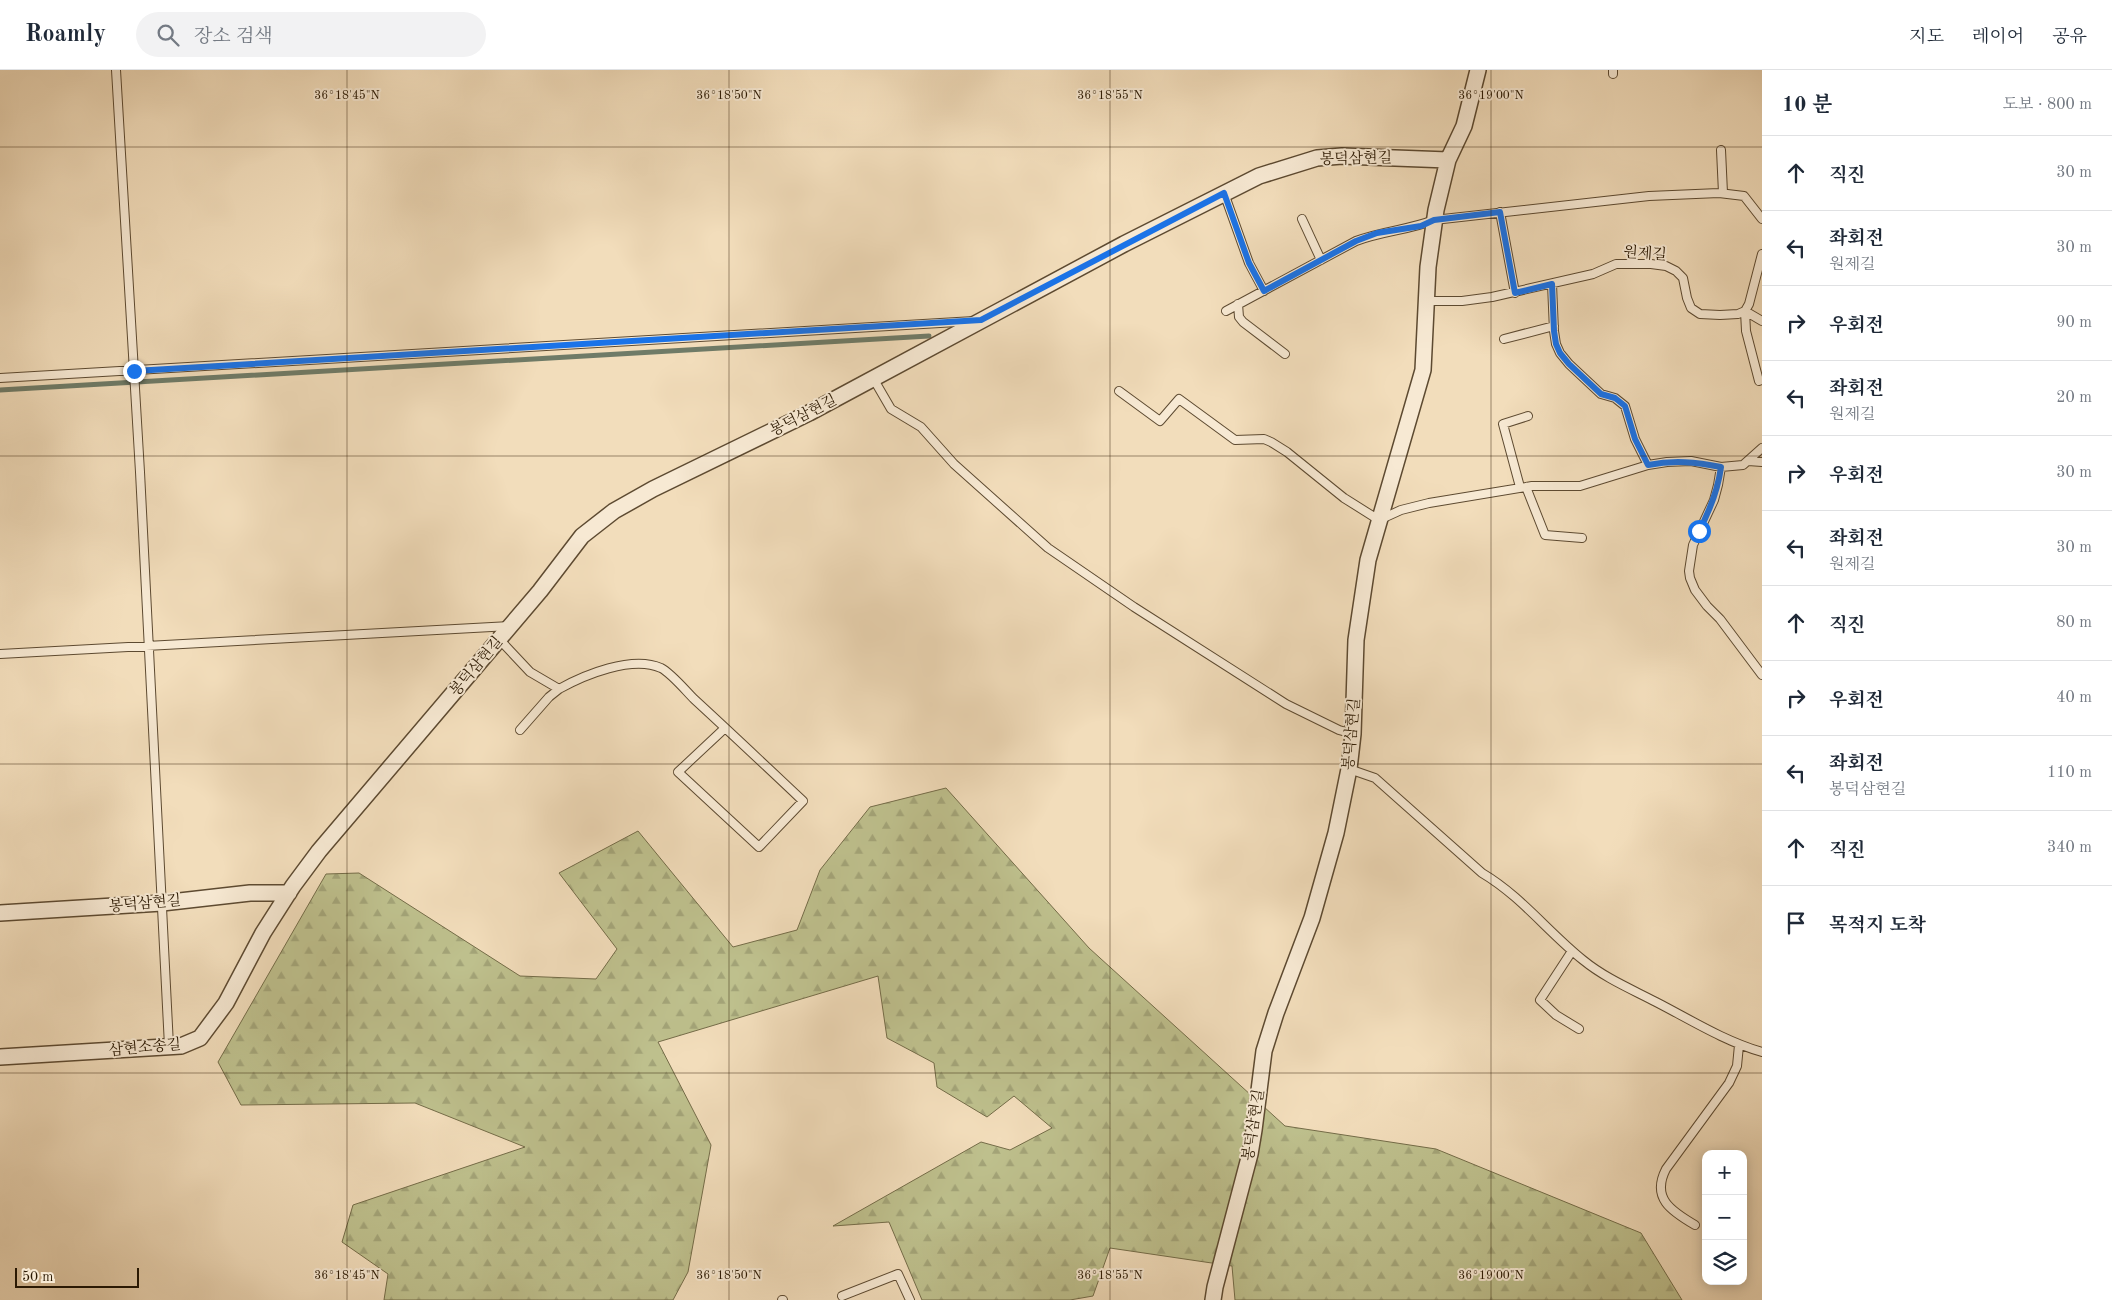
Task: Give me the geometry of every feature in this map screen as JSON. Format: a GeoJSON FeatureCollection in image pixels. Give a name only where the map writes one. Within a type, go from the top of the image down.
{"type":"FeatureCollection","features":[{"type":"Feature","properties":{"kind":"street","name":"봉덕삼현길"},"geometry":{"type":"LineString","coordinates":[[1214,1300],[1215,1287],[1254,1130],[1264,1051],[1276,1013],[1312,918],[1336,833],[1349,770],[1353,734],[1356,640],[1368,560],[1423,370],[1428,267],[1434,220],[1448,160],[1464,126],[1478,70]]}},
{"type":"Feature","properties":{"kind":"street","name":"봉덕삼현길"},"geometry":{"type":"LineString","coordinates":[[0,913],[162,903],[291,889],[319,851],[499,640],[582,536],[614,511],[653,489],[809,413],[981,320],[1259,176],[1316,158],[1342,156],[1448,160]]}},
{"type":"Feature","properties":{"kind":"street","name":"삼현소송길"},"geometry":{"type":"LineString","coordinates":[[0,1058],[181,1046],[200,1038],[226,1003],[263,933],[291,889]]}},
{"type":"Feature","properties":{"kind":"lane"},"geometry":{"type":"LineString","coordinates":[[116,70],[170,1046]]}},
{"type":"Feature","properties":{"kind":"lane"},"geometry":{"type":"LineString","coordinates":[[1721,150],[1723,193]]}},
{"type":"Feature","properties":{"kind":"lane"},"geometry":{"type":"LineString","coordinates":[[1224,193],[1249,263],[1264,291]]}},
{"type":"Feature","properties":{"kind":"lane"},"geometry":{"type":"LineString","coordinates":[[1226,311],[1356,241],[1377,233],[1421,226],[1434,220],[1649,196],[1723,193],[1744,196],[1762,219]]}},
{"type":"Feature","properties":{"kind":"lane"},"geometry":{"type":"LineString","coordinates":[[1500,212],[1515,293]]}},
{"type":"Feature","properties":{"kind":"lane"},"geometry":{"type":"LineString","coordinates":[[1302,219],[1322,260]]}},
{"type":"Feature","properties":{"kind":"lane"},"geometry":{"type":"LineString","coordinates":[[1759,381],[1746,331],[1745,311],[1762,254]]}},
{"type":"Feature","properties":{"kind":"lane","name":"원제길"},"geometry":{"type":"LineString","coordinates":[[1427,301],[1462,301],[1515,293],[1593,274],[1616,264],[1666,266],[1676,271],[1683,278],[1691,308],[1700,314],[1729,315],[1745,311]]}},
{"type":"Feature","properties":{"kind":"lane"},"geometry":{"type":"LineString","coordinates":[[1552,284],[1556,344],[1569,364],[1601,394],[1615,398],[1625,406],[1635,439],[1648,465]]}},
{"type":"Feature","properties":{"kind":"lane"},"geometry":{"type":"LineString","coordinates":[[1238,304],[1239,317],[1243,322],[1285,354]]}},
{"type":"Feature","properties":{"kind":"lane"},"geometry":{"type":"LineString","coordinates":[[1745,311],[1762,321]]}},
{"type":"Feature","properties":{"kind":"lane"},"geometry":{"type":"LineString","coordinates":[[0,378],[981,320]]}},
{"type":"Feature","properties":{"kind":"lane"},"geometry":{"type":"LineString","coordinates":[[1504,339],[1554,326]]}},
{"type":"Feature","properties":{"kind":"lane"},"geometry":{"type":"LineString","coordinates":[[873,378],[891,409],[921,427],[954,464],[1048,548],[1134,608],[1286,704],[1324,724],[1353,734]]}},
{"type":"Feature","properties":{"kind":"lane"},"geometry":{"type":"LineString","coordinates":[[1119,391],[1160,421],[1179,400],[1235,440],[1264,439],[1271,442],[1287,452],[1344,498],[1379,520],[1401,510],[1429,503],[1523,487],[1580,486],[1648,465],[1667,462],[1691,461],[1721,467],[1743,465],[1762,448]]}},
{"type":"Feature","properties":{"kind":"lane"},"geometry":{"type":"LineString","coordinates":[[1528,416],[1503,424],[1523,487],[1545,535],[1582,538]]}},
{"type":"Feature","properties":{"kind":"lane"},"geometry":{"type":"LineString","coordinates":[[1748,461],[1762,462]]}},
{"type":"Feature","properties":{"kind":"lane"},"geometry":{"type":"LineString","coordinates":[[1721,467],[1714,500],[1693,545],[1689,571],[1690,578],[1695,590],[1762,675]]}},
{"type":"Feature","properties":{"kind":"lane"},"geometry":{"type":"LineString","coordinates":[[0,654],[510,626]]}},
{"type":"Feature","properties":{"kind":"lane"},"geometry":{"type":"LineString","coordinates":[[499,640],[530,672],[559,690]]}},
{"type":"Feature","properties":{"kind":"lane"},"geometry":{"type":"LineString","coordinates":[[520,730],[549,697],[574,681],[612,668],[637,663],[662,668],[803,801],[759,847],[678,772],[725,728]]}},
{"type":"Feature","properties":{"kind":"lane"},"geometry":{"type":"LineString","coordinates":[[1349,770],[1375,778],[1482,873],[1498,882],[1518,899],[1572,951],[1609,978],[1739,1045],[1762,1052]]}},
{"type":"Feature","properties":{"kind":"lane"},"geometry":{"type":"LineString","coordinates":[[1572,951],[1540,1000],[1556,1015],[1579,1029]]}},
{"type":"Feature","properties":{"kind":"lane"},"geometry":{"type":"LineString","coordinates":[[1695,1224],[1674,1213],[1660,1191],[1660,1181],[1666,1168],[1729,1083],[1737,1066],[1739,1045]]}},
{"type":"Feature","properties":{"kind":"lane"},"geometry":{"type":"LineString","coordinates":[[842,1296],[898,1274],[910,1300]]}},
{"type":"Feature","properties":{"kind":"green space"},"geometry":{"type":"Polygon","coordinates":[[[946,788],[1089,948],[1285,1126],[1436,1149],[1641,1233],[1682,1300],[1235,1300],[1232,1266],[1110,1248],[1093,1296],[1070,1300],[922,1300],[889,1222],[833,1226],[981,1142],[1010,1150],[1052,1128],[1014,1096],[987,1117],[937,1087],[934,1063],[887,1038],[878,976],[658,1042],[711,1145],[688,1272],[673,1300],[384,1300],[388,1274],[342,1242],[353,1205],[525,1147],[415,1103],[241,1105],[218,1062],[326,874],[359,873],[520,976],[596,979],[617,949],[559,873],[638,831],[733,947],[797,930],[820,870],[870,807],[946,788]]]}},
{"type":"Feature","properties":{"kind":"waterway"},"geometry":{"type":"LineString","coordinates":[[0,390],[929,336]]}},
{"type":"Feature","properties":{"kind":"route"},"geometry":{"type":"LineString","coordinates":[[134,371],[981,320],[1224,193],[1249,263],[1264,291],[1356,241],[1377,233],[1421,226],[1434,220],[1500,212],[1515,293],[1552,284],[1554,331],[1560,353],[1601,394],[1615,398],[1625,406],[1635,439],[1648,465],[1691,461],[1721,467],[1714,500],[1699,531]]}}]}
